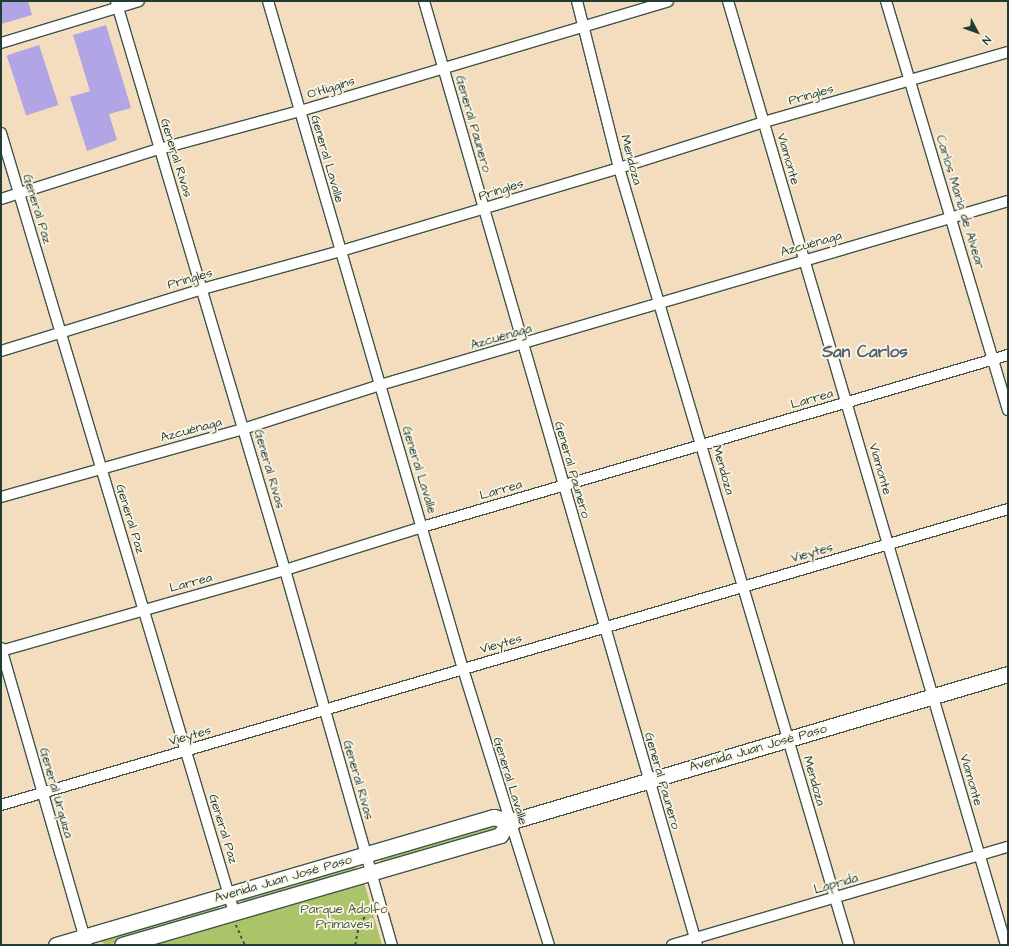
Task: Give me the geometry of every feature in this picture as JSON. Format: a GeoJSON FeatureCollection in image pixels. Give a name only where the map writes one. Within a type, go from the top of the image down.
{"type":"FeatureCollection","features":[{"type":"Feature","properties":{"kind":"main road","name":"Avenida Juan José Paso"},"geometry":{"type":"LineString","coordinates":[[56,945],[86,941],[228,895],[494,817],[509,822],[1008,674]]}},
{"type":"Feature","properties":{"kind":"main road","name":"Avenida Juan José Paso"},"geometry":{"type":"LineString","coordinates":[[122,945],[500,835],[509,822]]}},
{"type":"Feature","properties":{"kind":"street"},"geometry":{"type":"LineString","coordinates":[[1,43],[117,5],[139,1]]}},
{"type":"Feature","properties":{"kind":"street","name":"General Lavalle"},"geometry":{"type":"LineString","coordinates":[[268,1],[463,669],[548,945]]}},
{"type":"Feature","properties":{"kind":"street","name":"General Paunero"},"geometry":{"type":"LineString","coordinates":[[424,1],[696,942]]}},
{"type":"Feature","properties":{"kind":"street","name":"Mendoza"},"geometry":{"type":"LineString","coordinates":[[577,1],[619,168],[849,945]]}},
{"type":"Feature","properties":{"kind":"street","name":"O'Higgins"},"geometry":{"type":"LineString","coordinates":[[1,199],[159,150],[300,111],[668,1]]}},
{"type":"Feature","properties":{"kind":"street","name":"Viamonte"},"geometry":{"type":"LineString","coordinates":[[728,1],[1006,945]]}},
{"type":"Feature","properties":{"kind":"street","name":"Carlos María de Alvear"},"geometry":{"type":"LineString","coordinates":[[886,1],[952,218],[1008,410]]}},
{"type":"Feature","properties":{"kind":"street","name":"General Rivas"},"geometry":{"type":"LineString","coordinates":[[117,5],[285,570],[392,945]]}},
{"type":"Feature","properties":{"kind":"street","name":"Pringles"},"geometry":{"type":"LineString","coordinates":[[1,351],[202,289],[341,251],[619,168],[764,122],[1008,52]]}},
{"type":"Feature","properties":{"kind":"street","name":"General Paz"},"geometry":{"type":"LineString","coordinates":[[1,133],[234,912]]}},
{"type":"Feature","properties":{"kind":"street","name":"Azcuénaga"},"geometry":{"type":"LineString","coordinates":[[1,497],[243,429],[380,385],[659,304],[804,259],[1008,201]]}},
{"type":"Feature","properties":{"kind":"street","name":"Larrea"},"geometry":{"type":"LineString","coordinates":[[1,650],[285,570],[422,527],[1008,355]]}},
{"type":"Feature","properties":{"kind":"street","name":"Vieytes"},"geometry":{"type":"LineString","coordinates":[[1,805],[1008,509]]}},
{"type":"Feature","properties":{"kind":"street","name":"General Urquiza"},"geometry":{"type":"LineString","coordinates":[[1,650],[86,941]]}},
{"type":"Feature","properties":{"kind":"street","name":"Laprida"},"geometry":{"type":"LineString","coordinates":[[672,945],[696,942],[835,898],[1008,847]]}},
{"type":"Feature","properties":{"kind":"path"},"geometry":{"type":"LineString","coordinates":[[355,945],[359,924],[378,900]]}},
{"type":"Feature","properties":{"kind":"path"},"geometry":{"type":"LineString","coordinates":[[234,912],[236,925],[245,945]]}},
{"type":"Feature","properties":{"kind":"green space"},"geometry":{"type":"Polygon","coordinates":[[[496,821],[501,828],[381,863],[381,856],[496,821]]]}},
{"type":"Feature","properties":{"kind":"green space"},"geometry":{"type":"Polygon","coordinates":[[[354,864],[357,870],[244,904],[241,900],[241,897],[354,864]]]}},
{"type":"Feature","properties":{"kind":"green space","name":"Parque Adolfo Primavesi"},"geometry":{"type":"Polygon","coordinates":[[[364,882],[382,945],[156,945],[364,882]]]}},
{"type":"Feature","properties":{"kind":"green space"},"geometry":{"type":"Polygon","coordinates":[[[216,904],[219,907],[216,913],[107,945],[100,941],[216,904]]]}},
{"type":"Feature","properties":{"kind":"building"},"geometry":{"type":"Polygon","coordinates":[[[1,1],[28,1],[32,15],[1,24],[1,1]]]}},
{"type":"Feature","properties":{"kind":"building"},"geometry":{"type":"Polygon","coordinates":[[[106,25],[131,108],[109,114],[117,140],[87,151],[70,97],[90,91],[73,35],[106,25]]]}},
{"type":"Feature","properties":{"kind":"building"},"geometry":{"type":"Polygon","coordinates":[[[39,45],[58,105],[26,115],[7,56],[39,45]]]}},
{"type":"Feature","properties":{"kind":"district","name":"San Carlos"},"geometry":{"type":"Point","coordinates":[865,353]}}]}
